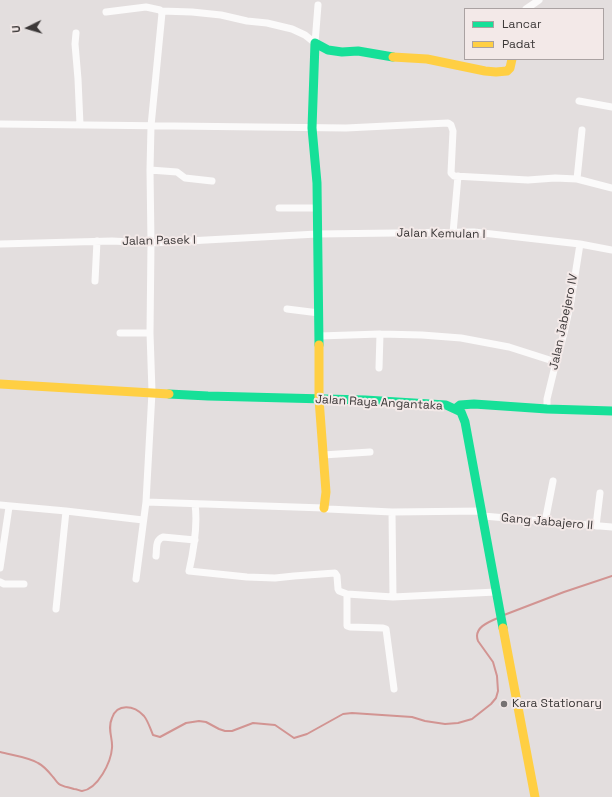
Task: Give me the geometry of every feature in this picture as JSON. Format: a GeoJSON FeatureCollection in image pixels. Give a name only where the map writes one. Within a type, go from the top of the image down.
{"type":"FeatureCollection","features":[{"type":"Feature","properties":{"kind":"main road"},"geometry":{"type":"LineString","coordinates":[[324,508],[326,492],[319,399],[317,183],[312,128],[315,43],[328,50],[358,52],[398,58],[427,59],[496,72],[507,72],[510,68],[512,60]]}},
{"type":"Feature","properties":{"kind":"main road","name":"Jalan Raya Angantaka"},"geometry":{"type":"LineString","coordinates":[[0,384],[208,396],[365,400],[446,405],[461,412],[466,422],[482,514],[490,593],[498,606],[501,619],[535,797]]}},
{"type":"Feature","properties":{"kind":"main road"},"geometry":{"type":"LineString","coordinates":[[455,409],[460,405],[474,404],[547,404],[612,411]]}},
{"type":"Feature","properties":{"kind":"street"},"geometry":{"type":"LineString","coordinates":[[527,8],[539,0]]}},
{"type":"Feature","properties":{"kind":"street"},"geometry":{"type":"LineString","coordinates":[[315,43],[318,5]]}},
{"type":"Feature","properties":{"kind":"street"},"geometry":{"type":"LineString","coordinates":[[106,12],[146,7],[161,11],[221,15],[292,29],[305,35],[315,43]]}},
{"type":"Feature","properties":{"kind":"street"},"geometry":{"type":"LineString","coordinates":[[136,579],[146,502],[152,392],[150,333],[151,126],[161,11]]}},
{"type":"Feature","properties":{"kind":"street"},"geometry":{"type":"LineString","coordinates":[[76,33],[75,44],[80,124]]}},
{"type":"Feature","properties":{"kind":"street"},"geometry":{"type":"LineString","coordinates":[[579,101],[612,107]]}},
{"type":"Feature","properties":{"kind":"street"},"geometry":{"type":"LineString","coordinates":[[0,124],[346,128],[448,123],[451,124],[454,131],[451,173],[454,176],[528,180],[556,178],[577,179],[612,188]]}},
{"type":"Feature","properties":{"kind":"street"},"geometry":{"type":"LineString","coordinates":[[577,179],[582,130]]}},
{"type":"Feature","properties":{"kind":"street"},"geometry":{"type":"LineString","coordinates":[[150,170],[177,172],[185,178],[212,181]]}},
{"type":"Feature","properties":{"kind":"street"},"geometry":{"type":"LineString","coordinates":[[453,233],[458,176]]}},
{"type":"Feature","properties":{"kind":"street"},"geometry":{"type":"LineString","coordinates":[[279,208],[317,208]]}},
{"type":"Feature","properties":{"kind":"street","name":"Jalan Kemulan I"},"geometry":{"type":"LineString","coordinates":[[317,234],[474,232],[580,244],[612,250]]}},
{"type":"Feature","properties":{"kind":"street","name":"Jalan Pasek I"},"geometry":{"type":"LineString","coordinates":[[0,244],[96,241],[151,243],[317,234]]}},
{"type":"Feature","properties":{"kind":"street"},"geometry":{"type":"LineString","coordinates":[[95,281],[96,241]]}},
{"type":"Feature","properties":{"kind":"street","name":"Jalan Jabejero IV"},"geometry":{"type":"LineString","coordinates":[[547,404],[571,301],[580,244]]}},
{"type":"Feature","properties":{"kind":"street"},"geometry":{"type":"LineString","coordinates":[[287,310],[319,313]]}},
{"type":"Feature","properties":{"kind":"street"},"geometry":{"type":"LineString","coordinates":[[120,332],[150,333]]}},
{"type":"Feature","properties":{"kind":"street"},"geometry":{"type":"LineString","coordinates":[[318,336],[380,334],[461,338],[509,347],[556,362]]}},
{"type":"Feature","properties":{"kind":"street"},"geometry":{"type":"LineString","coordinates":[[379,368],[380,334]]}},
{"type":"Feature","properties":{"kind":"street"},"geometry":{"type":"LineString","coordinates":[[323,455],[370,452]]}},
{"type":"Feature","properties":{"kind":"street"},"geometry":{"type":"LineString","coordinates":[[545,522],[553,482]]}},
{"type":"Feature","properties":{"kind":"street"},"geometry":{"type":"LineString","coordinates":[[596,526],[600,493]]}},
{"type":"Feature","properties":{"kind":"street","name":"Gang Jabajero II"},"geometry":{"type":"LineString","coordinates":[[146,502],[324,508],[392,512],[482,514],[545,522],[612,527]]}},
{"type":"Feature","properties":{"kind":"street"},"geometry":{"type":"LineString","coordinates":[[195,504],[196,532],[189,571],[237,577],[275,578],[335,574],[337,576],[339,591],[347,594],[393,597],[490,593]]}},
{"type":"Feature","properties":{"kind":"street"},"geometry":{"type":"LineString","coordinates":[[0,505],[143,520]]}},
{"type":"Feature","properties":{"kind":"street"},"geometry":{"type":"LineString","coordinates":[[0,568],[9,507]]}},
{"type":"Feature","properties":{"kind":"street"},"geometry":{"type":"LineString","coordinates":[[56,609],[66,511]]}},
{"type":"Feature","properties":{"kind":"street"},"geometry":{"type":"LineString","coordinates":[[392,512],[393,597]]}},
{"type":"Feature","properties":{"kind":"street"},"geometry":{"type":"LineString","coordinates":[[156,556],[157,542],[161,538],[195,540]]}},
{"type":"Feature","properties":{"kind":"street"},"geometry":{"type":"LineString","coordinates":[[0,582],[4,584],[24,584]]}},
{"type":"Feature","properties":{"kind":"street"},"geometry":{"type":"LineString","coordinates":[[347,594],[347,626],[386,629],[394,690]]}},
{"type":"Feature","properties":{"kind":"waterway"},"geometry":{"type":"LineString","coordinates":[[504,615],[564,592],[612,576]]}},
{"type":"Feature","properties":{"kind":"waterway"},"geometry":{"type":"LineString","coordinates":[[0,752],[34,761],[44,767],[61,785],[82,791],[93,785],[103,774],[112,748],[110,730],[112,718],[114,713],[126,707],[140,712],[147,720],[153,735],[160,737],[186,723],[199,721],[206,722],[225,731],[232,731],[253,723],[275,725],[294,738],[307,734],[343,714],[352,713],[412,717],[425,721],[445,724],[458,723],[472,719],[491,704],[496,698],[498,691],[497,676],[493,662],[478,641],[477,636],[479,629],[482,626],[498,618]]}},
{"type":"Feature","properties":{"kind":"traffic: fast"},"geometry":{"type":"LineString","coordinates":[[319,345],[317,183],[312,128],[315,43],[328,50],[342,52],[358,51],[393,57]]}},
{"type":"Feature","properties":{"kind":"traffic: fast"},"geometry":{"type":"LineString","coordinates":[[169,394],[365,400],[446,405],[461,412],[465,422],[503,628]]}},
{"type":"Feature","properties":{"kind":"traffic: fast"},"geometry":{"type":"LineString","coordinates":[[455,409],[460,405],[474,404],[547,409],[612,411]]}},
{"type":"Feature","properties":{"kind":"traffic: slow"},"geometry":{"type":"LineString","coordinates":[[393,57],[427,59],[496,72],[507,71],[510,68],[512,60]]}},
{"type":"Feature","properties":{"kind":"traffic: slow"},"geometry":{"type":"LineString","coordinates":[[319,345],[319,399],[326,492],[324,508]]}},
{"type":"Feature","properties":{"kind":"traffic: slow"},"geometry":{"type":"LineString","coordinates":[[0,384],[169,394]]}},
{"type":"Feature","properties":{"kind":"traffic: slow"},"geometry":{"type":"LineString","coordinates":[[503,628],[535,797]]}},
{"type":"Feature","properties":{"kind":"place","name":"Kara Stationary"},"geometry":{"type":"Point","coordinates":[504,704]}}]}
